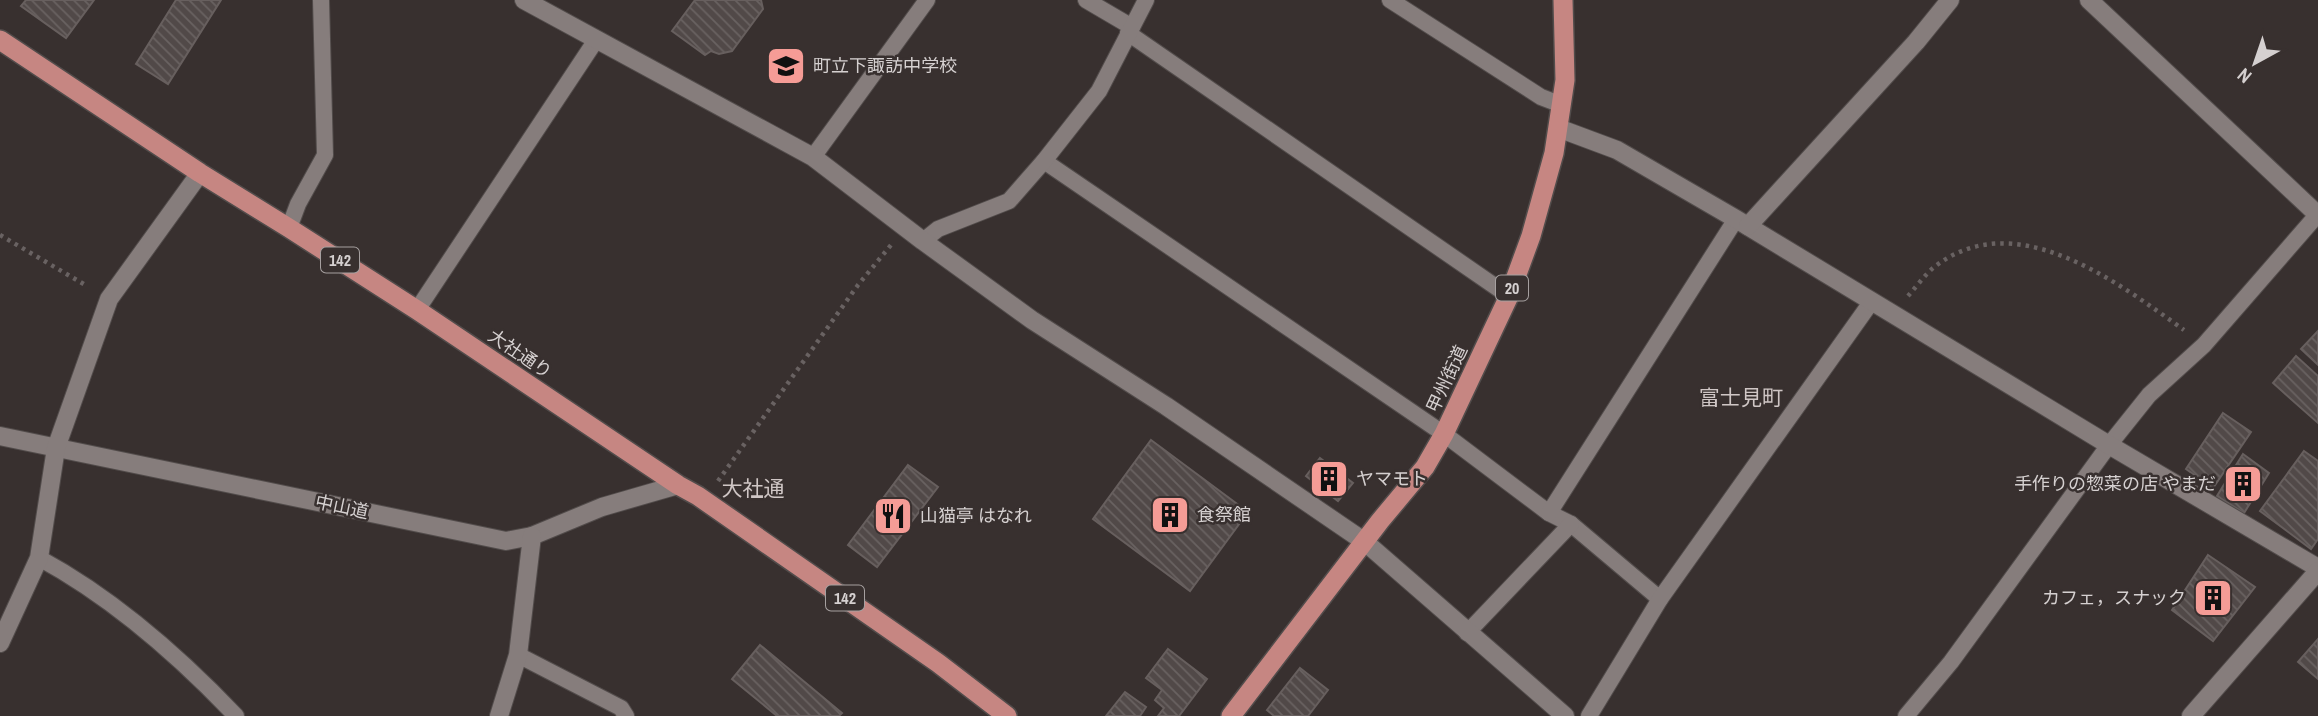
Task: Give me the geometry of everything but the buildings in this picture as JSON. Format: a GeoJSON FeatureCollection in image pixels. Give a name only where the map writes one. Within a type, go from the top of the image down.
{"type":"FeatureCollection","features":[{"type":"Feature","properties":{"kind":"highway","name":"甲州街道"},"geometry":{"type":"LineString","coordinates":[[1231,716],[1425,467],[1444,434],[1509,296],[1531,236],[1554,153],[1565,80],[1563,0]]}},
{"type":"Feature","properties":{"kind":"highway","name":"大社通り"},"geometry":{"type":"LineString","coordinates":[[0,40],[698,496],[938,663],[1007,716]]}},
{"type":"Feature","properties":{"kind":"street"},"geometry":{"type":"LineString","coordinates":[[524,0],[813,158],[923,242],[1065,342],[1166,406],[1365,542],[1565,716]]}},
{"type":"Feature","properties":{"kind":"street"},"geometry":{"type":"LineString","coordinates":[[1742,222],[1916,42],[1950,0]]}},
{"type":"Feature","properties":{"kind":"street"},"geometry":{"type":"LineString","coordinates":[[2089,0],[2318,214]]}},
{"type":"Feature","properties":{"kind":"street"},"geometry":{"type":"LineString","coordinates":[[1558,128],[1617,150],[1742,222],[2318,570],[2191,716]]}},
{"type":"Feature","properties":{"kind":"street"},"geometry":{"type":"LineString","coordinates":[[0,643],[39,558],[55,448],[108,299],[200,173]]}},
{"type":"Feature","properties":{"kind":"street","name":"中山道"},"geometry":{"type":"LineString","coordinates":[[0,436],[506,541],[532,536],[602,507],[678,485]]}},
{"type":"Feature","properties":{"kind":"street"},"geometry":{"type":"LineString","coordinates":[[499,716],[505,705],[518,655],[532,536]]}},
{"type":"Feature","properties":{"kind":"lane"},"geometry":{"type":"LineString","coordinates":[[289,228],[298,204],[325,155],[321,0]]}},
{"type":"Feature","properties":{"kind":"lane"},"geometry":{"type":"LineString","coordinates":[[813,158],[926,0]]}},
{"type":"Feature","properties":{"kind":"lane"},"geometry":{"type":"LineString","coordinates":[[1086,0],[1509,296]]}},
{"type":"Feature","properties":{"kind":"lane"},"geometry":{"type":"LineString","coordinates":[[923,242],[938,229],[1009,201],[1099,91],[1146,0]]}},
{"type":"Feature","properties":{"kind":"lane"},"geometry":{"type":"LineString","coordinates":[[1390,0],[1541,97],[1562,105]]}},
{"type":"Feature","properties":{"kind":"lane"},"geometry":{"type":"LineString","coordinates":[[416,310],[596,40]]}},
{"type":"Feature","properties":{"kind":"lane"},"geometry":{"type":"LineString","coordinates":[[1044,161],[1444,434],[1549,513],[1571,524],[1660,599]]}},
{"type":"Feature","properties":{"kind":"lane"},"geometry":{"type":"LineString","coordinates":[[1906,716],[1951,662],[2109,445],[2149,395],[2204,345],[2318,214]]}},
{"type":"Feature","properties":{"kind":"lane"},"geometry":{"type":"LineString","coordinates":[[1549,513],[1742,222]]}},
{"type":"Feature","properties":{"kind":"lane"},"geometry":{"type":"LineString","coordinates":[[1589,716],[1660,599],[1872,301]]}},
{"type":"Feature","properties":{"kind":"lane"},"geometry":{"type":"LineString","coordinates":[[1467,633],[1571,524]]}},
{"type":"Feature","properties":{"kind":"lane"},"geometry":{"type":"LineString","coordinates":[[39,558],[78,579],[188,666],[236,716]]}},
{"type":"Feature","properties":{"kind":"lane"},"geometry":{"type":"LineString","coordinates":[[518,655],[621,708],[626,716]]}},
{"type":"Feature","properties":{"kind":"path"},"geometry":{"type":"LineString","coordinates":[[718,481],[858,285],[905,228]]}},
{"type":"Feature","properties":{"kind":"path"},"geometry":{"type":"LineString","coordinates":[[0,235],[108,299]]}},
{"type":"Feature","properties":{"kind":"path"},"geometry":{"type":"LineString","coordinates":[[1893,313],[1932,269],[1950,258],[1984,244],[2015,244],[2058,253],[2113,280],[2204,345]]}},
{"type":"Feature","properties":{"kind":"place","name":"町立下諏訪中学校"},"geometry":{"type":"Point","coordinates":[786,66]}},
{"type":"Feature","properties":{"kind":"place","name":"ヤマモト"},"geometry":{"type":"Point","coordinates":[1329,479]}},
{"type":"Feature","properties":{"kind":"place","name":"手作りの惣菜の店 やまだ"},"geometry":{"type":"Point","coordinates":[2243,484]}},
{"type":"Feature","properties":{"kind":"place","name":"食祭館"},"geometry":{"type":"Point","coordinates":[1170,515]}},
{"type":"Feature","properties":{"kind":"place","name":"山猫亭 はなれ"},"geometry":{"type":"Point","coordinates":[893,516]}},
{"type":"Feature","properties":{"kind":"place","name":"カフェ，スナック"},"geometry":{"type":"Point","coordinates":[2213,598]}},
{"type":"Feature","properties":{"kind":"district","name":"富士見町"},"geometry":{"type":"Point","coordinates":[1741,398]}},
{"type":"Feature","properties":{"kind":"district","name":"大社通"},"geometry":{"type":"Point","coordinates":[753,489]}}]}
